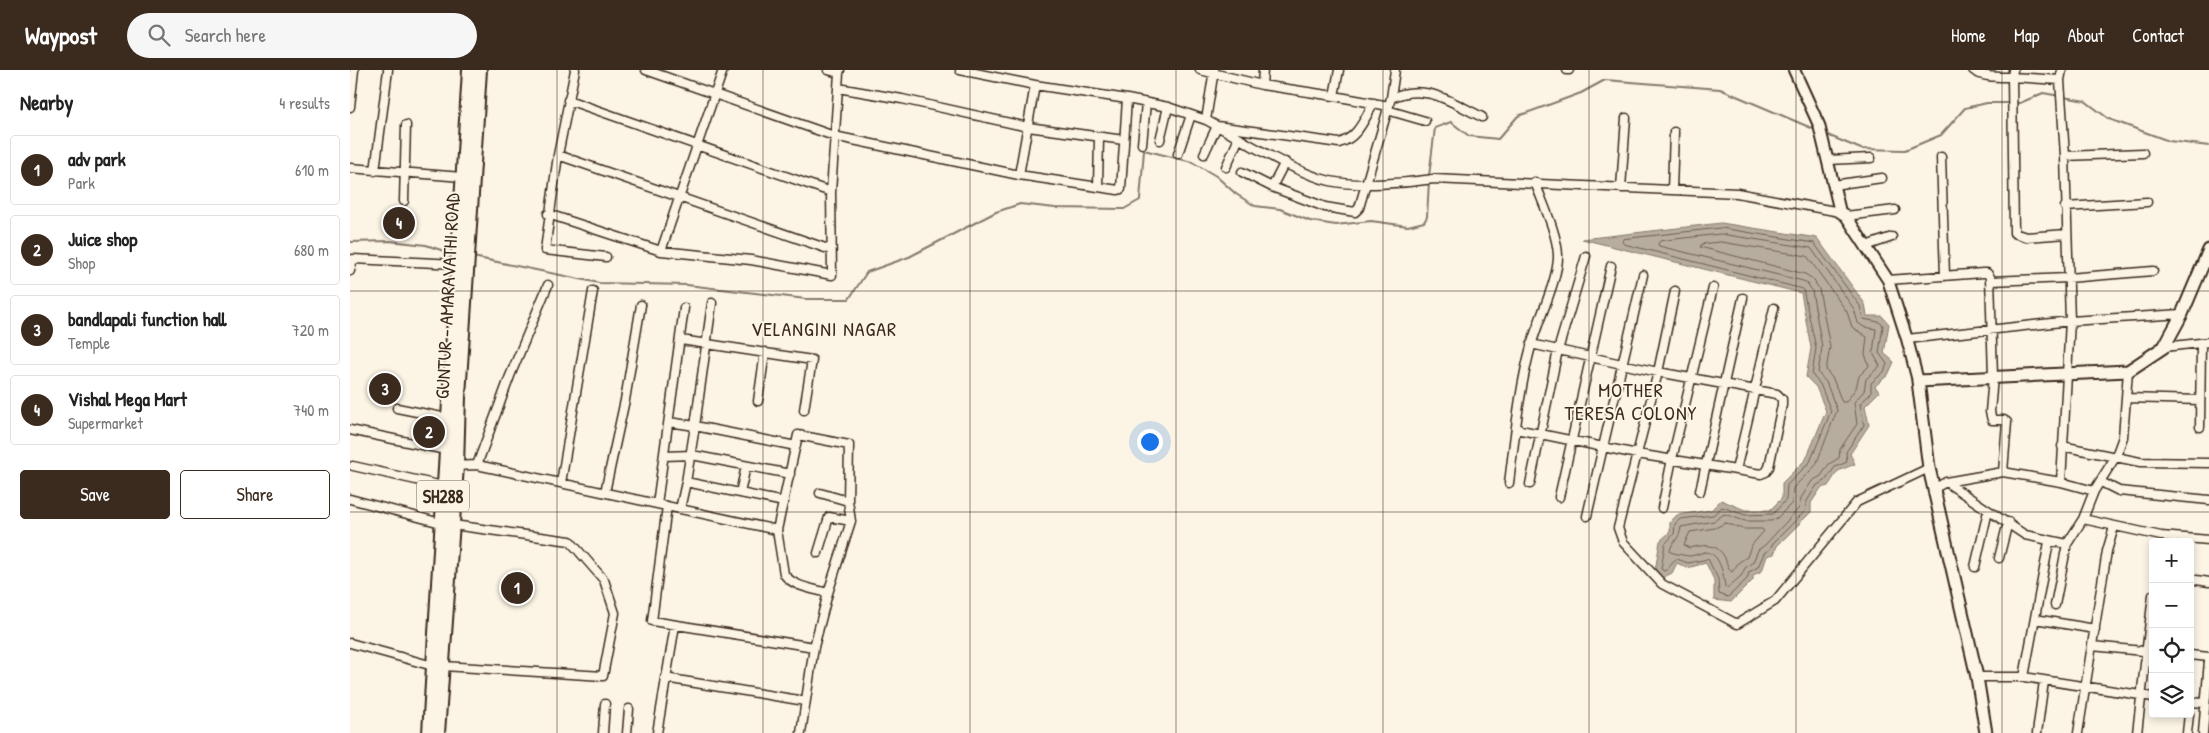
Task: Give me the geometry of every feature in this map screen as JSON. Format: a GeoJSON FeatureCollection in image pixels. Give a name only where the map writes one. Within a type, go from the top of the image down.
{"type":"FeatureCollection","features":[{"type":"Feature","properties":{"kind":"main road","name":"GUNTUR - AMARAVATHI ROAD"},"geometry":{"type":"LineString","coordinates":[[438,733],[438,666],[451,466],[461,257],[462,177],[469,70]]}},
{"type":"Feature","properties":{"kind":"main road","name":"GUNTUR - AMARAVATHI ROAD"},"geometry":{"type":"LineString","coordinates":[[447,524],[443,486],[451,466],[446,450],[447,418],[480,70]]}},
{"type":"Feature","properties":{"kind":"main road"},"geometry":{"type":"LineString","coordinates":[[1986,733],[1977,677],[1929,468],[1918,381],[2068,372],[2128,371],[2164,347],[2182,314],[2209,250]]}},
{"type":"Feature","properties":{"kind":"main road","name":"GUNTUR - AMARAVATHI ROAD"},"geometry":{"type":"LineString","coordinates":[[429,733],[438,666]]}},
{"type":"Feature","properties":{"kind":"street"},"geometry":{"type":"LineString","coordinates":[[350,107],[354,70]]}},
{"type":"Feature","properties":{"kind":"street"},"geometry":{"type":"LineString","coordinates":[[375,171],[388,70]]}},
{"type":"Feature","properties":{"kind":"street"},"geometry":{"type":"LineString","coordinates":[[575,70],[548,214],[545,250],[606,257]]}},
{"type":"Feature","properties":{"kind":"street"},"geometry":{"type":"LineString","coordinates":[[646,70],[834,136],[1019,175],[1118,190],[1122,188],[1126,98]]}},
{"type":"Feature","properties":{"kind":"street"},"geometry":{"type":"LineString","coordinates":[[661,251],[722,70]]}},
{"type":"Feature","properties":{"kind":"street"},"geometry":{"type":"LineString","coordinates":[[548,214],[661,251],[751,260],[832,275],[831,192],[839,72],[828,70]]}},
{"type":"Feature","properties":{"kind":"street"},"geometry":{"type":"LineString","coordinates":[[960,70],[1035,85],[1126,98],[1168,108],[1206,120],[1285,162],[1331,181],[1391,183],[1434,179],[1535,182],[1737,193],[1843,214],[1895,210]]}},
{"type":"Feature","properties":{"kind":"street"},"geometry":{"type":"LineString","coordinates":[[1200,70],[1262,84],[1389,105],[1426,121]]}},
{"type":"Feature","properties":{"kind":"street"},"geometry":{"type":"LineString","coordinates":[[1262,84],[1263,70]]}},
{"type":"Feature","properties":{"kind":"street"},"geometry":{"type":"LineString","coordinates":[[1334,96],[1339,70]]}},
{"type":"Feature","properties":{"kind":"street"},"geometry":{"type":"LineString","coordinates":[[1242,172],[1272,187],[1325,207],[1355,212],[1359,208],[1389,105],[1395,70]]}},
{"type":"Feature","properties":{"kind":"street"},"geometry":{"type":"LineString","coordinates":[[1794,70],[1820,126],[1832,185],[1843,214],[1888,280],[1918,381]]}},
{"type":"Feature","properties":{"kind":"street"},"geometry":{"type":"LineString","coordinates":[[1973,70],[1976,73],[1989,76],[2012,74],[2060,80]]}},
{"type":"Feature","properties":{"kind":"street"},"geometry":{"type":"LineString","coordinates":[[2061,482],[2070,321],[2066,156],[2060,80],[2062,70]]}},
{"type":"Feature","properties":{"kind":"street"},"geometry":{"type":"LineString","coordinates":[[1206,120],[1213,72]]}},
{"type":"Feature","properties":{"kind":"street"},"geometry":{"type":"LineString","coordinates":[[2012,74],[2014,233],[2026,237],[2067,234]]}},
{"type":"Feature","properties":{"kind":"street"},"geometry":{"type":"LineString","coordinates":[[1019,175],[1035,85]]}},
{"type":"Feature","properties":{"kind":"street"},"geometry":{"type":"LineString","coordinates":[[838,88],[902,99],[1028,127],[1124,140]]}},
{"type":"Feature","properties":{"kind":"street"},"geometry":{"type":"LineString","coordinates":[[1389,105],[1410,91],[1427,92],[1482,117]]}},
{"type":"Feature","properties":{"kind":"street"},"geometry":{"type":"LineString","coordinates":[[568,100],[831,192]]}},
{"type":"Feature","properties":{"kind":"street"},"geometry":{"type":"LineString","coordinates":[[1142,144],[1146,103]]}},
{"type":"Feature","properties":{"kind":"street"},"geometry":{"type":"LineString","coordinates":[[1217,126],[1339,143],[1354,136],[1374,103]]}},
{"type":"Feature","properties":{"kind":"street"},"geometry":{"type":"LineString","coordinates":[[1160,140],[1168,108]]}},
{"type":"Feature","properties":{"kind":"street"},"geometry":{"type":"LineString","coordinates":[[1178,154],[1191,115]]}},
{"type":"Feature","properties":{"kind":"street"},"geometry":{"type":"LineString","coordinates":[[1621,188],[1626,118]]}},
{"type":"Feature","properties":{"kind":"street"},"geometry":{"type":"LineString","coordinates":[[404,201],[406,125]]}},
{"type":"Feature","properties":{"kind":"street"},"geometry":{"type":"LineString","coordinates":[[1204,154],[1217,126]]}},
{"type":"Feature","properties":{"kind":"street"},"geometry":{"type":"LineString","coordinates":[[1672,190],[1674,132]]}},
{"type":"Feature","properties":{"kind":"street"},"geometry":{"type":"LineString","coordinates":[[1098,187],[1099,137]]}},
{"type":"Feature","properties":{"kind":"street"},"geometry":{"type":"LineString","coordinates":[[1226,167],[1240,138]]}},
{"type":"Feature","properties":{"kind":"street"},"geometry":{"type":"LineString","coordinates":[[2066,156],[2143,153]]}},
{"type":"Feature","properties":{"kind":"street"},"geometry":{"type":"LineString","coordinates":[[558,155],[831,250]]}},
{"type":"Feature","properties":{"kind":"street"},"geometry":{"type":"LineString","coordinates":[[1942,157],[1945,276]]}},
{"type":"Feature","properties":{"kind":"street"},"geometry":{"type":"LineString","coordinates":[[1828,160],[1871,158]]}},
{"type":"Feature","properties":{"kind":"street"},"geometry":{"type":"LineString","coordinates":[[1272,187],[1285,162]]}},
{"type":"Feature","properties":{"kind":"street"},"geometry":{"type":"LineString","coordinates":[[350,168],[462,177]]}},
{"type":"Feature","properties":{"kind":"street"},"geometry":{"type":"LineString","coordinates":[[1832,185],[1882,178]]}},
{"type":"Feature","properties":{"kind":"street"},"geometry":{"type":"LineString","coordinates":[[1509,483],[1524,376],[1532,344],[1555,273],[1558,256],[1555,240],[1535,182]]}},
{"type":"Feature","properties":{"kind":"street"},"geometry":{"type":"LineString","coordinates":[[2066,207],[2147,202]]}},
{"type":"Feature","properties":{"kind":"street"},"geometry":{"type":"LineString","coordinates":[[1866,246],[1892,237]]}},
{"type":"Feature","properties":{"kind":"street"},"geometry":{"type":"LineString","coordinates":[[1530,484],[1558,350],[1586,256]]}},
{"type":"Feature","properties":{"kind":"street"},"geometry":{"type":"LineString","coordinates":[[350,271],[353,259],[461,257]]}},
{"type":"Feature","properties":{"kind":"street"},"geometry":{"type":"LineString","coordinates":[[1559,497],[1611,266]]}},
{"type":"Feature","properties":{"kind":"street"},"geometry":{"type":"LineString","coordinates":[[1991,281],[2068,278],[2153,271]]}},
{"type":"Feature","properties":{"kind":"street"},"geometry":{"type":"LineString","coordinates":[[1888,280],[1989,274],[1991,281],[1993,377],[1990,417],[1992,420],[2004,420],[2007,426],[2003,472]]}},
{"type":"Feature","properties":{"kind":"street"},"geometry":{"type":"LineString","coordinates":[[1587,516],[1643,276]]}},
{"type":"Feature","properties":{"kind":"street"},"geometry":{"type":"LineString","coordinates":[[477,465],[510,376],[548,285]]}},
{"type":"Feature","properties":{"kind":"street"},"geometry":{"type":"LineString","coordinates":[[1662,508],[1713,288]]}},
{"type":"Feature","properties":{"kind":"street"},"geometry":{"type":"LineString","coordinates":[[561,483],[593,291]]}},
{"type":"Feature","properties":{"kind":"street"},"geometry":{"type":"LineString","coordinates":[[1675,291],[1658,372],[1618,528],[1623,542],[1662,584],[1738,624],[1775,600],[1857,502],[1929,468]]}},
{"type":"Feature","properties":{"kind":"street"},"geometry":{"type":"LineString","coordinates":[[1700,491],[1743,298]]}},
{"type":"Feature","properties":{"kind":"street"},"geometry":{"type":"LineString","coordinates":[[680,509],[692,455],[712,303]]}},
{"type":"Feature","properties":{"kind":"street"},"geometry":{"type":"LineString","coordinates":[[605,492],[625,400],[640,305]]}},
{"type":"Feature","properties":{"kind":"street"},"geometry":{"type":"LineString","coordinates":[[657,504],[684,308]]}},
{"type":"Feature","properties":{"kind":"street"},"geometry":{"type":"LineString","coordinates":[[1736,470],[1774,308]]}},
{"type":"Feature","properties":{"kind":"street"},"geometry":{"type":"LineString","coordinates":[[1907,339],[2070,321],[2182,314]]}},
{"type":"Feature","properties":{"kind":"street"},"geometry":{"type":"LineString","coordinates":[[681,340],[812,360],[804,410]]}},
{"type":"Feature","properties":{"kind":"street"},"geometry":{"type":"LineString","coordinates":[[2164,347],[2205,342],[2200,400],[2200,427]]}},
{"type":"Feature","properties":{"kind":"street"},"geometry":{"type":"LineString","coordinates":[[1516,429],[1637,454],[1761,474],[1766,472],[1769,467],[1782,399],[1777,394],[1658,372],[1532,344]]}},
{"type":"Feature","properties":{"kind":"street"},"geometry":{"type":"LineString","coordinates":[[758,401],[764,352]]}},
{"type":"Feature","properties":{"kind":"street"},"geometry":{"type":"LineString","coordinates":[[2055,605],[2067,544],[2083,519],[2094,491],[2116,456],[2123,436],[2128,371]]}},
{"type":"Feature","properties":{"kind":"street"},"geometry":{"type":"LineString","coordinates":[[2126,398],[2200,400]]}},
{"type":"Feature","properties":{"kind":"street"},"geometry":{"type":"LineString","coordinates":[[396,408],[447,418]]}},
{"type":"Feature","properties":{"kind":"street"},"geometry":{"type":"LineString","coordinates":[[669,422],[796,446]]}},
{"type":"Feature","properties":{"kind":"street"},"geometry":{"type":"LineString","coordinates":[[350,430],[446,450]]}},
{"type":"Feature","properties":{"kind":"street"},"geometry":{"type":"LineString","coordinates":[[801,733],[814,647],[828,592],[851,521],[848,501],[849,445],[798,435],[777,530],[784,574],[792,583],[828,592]]}},
{"type":"Feature","properties":{"kind":"street"},"geometry":{"type":"LineString","coordinates":[[2062,446],[2140,462],[2209,463]]}},
{"type":"Feature","properties":{"kind":"street"},"geometry":{"type":"LineString","coordinates":[[664,456],[692,455],[790,474]]}},
{"type":"Feature","properties":{"kind":"street"},"geometry":{"type":"LineString","coordinates":[[451,466],[477,465],[777,530]]}},
{"type":"Feature","properties":{"kind":"street"},"geometry":{"type":"LineString","coordinates":[[353,466],[443,486]]}},
{"type":"Feature","properties":{"kind":"street"},"geometry":{"type":"LineString","coordinates":[[740,493],[746,466]]}},
{"type":"Feature","properties":{"kind":"street"},"geometry":{"type":"LineString","coordinates":[[1935,488],[1946,482],[2003,472],[2061,482],[2094,491]]}},
{"type":"Feature","properties":{"kind":"street"},"geometry":{"type":"LineString","coordinates":[[686,482],[784,502]]}},
{"type":"Feature","properties":{"kind":"street"},"geometry":{"type":"LineString","coordinates":[[1946,482],[1988,511],[2008,522],[2025,536],[2067,544]]}},
{"type":"Feature","properties":{"kind":"street"},"geometry":{"type":"LineString","coordinates":[[2101,482],[2119,491],[2209,500]]}},
{"type":"Feature","properties":{"kind":"street"},"geometry":{"type":"LineString","coordinates":[[820,493],[848,501]]}},
{"type":"Feature","properties":{"kind":"street"},"geometry":{"type":"LineString","coordinates":[[350,499],[447,524],[570,540],[604,580],[616,613],[603,676],[438,666],[350,643]]}},
{"type":"Feature","properties":{"kind":"street"},"geometry":{"type":"LineString","coordinates":[[667,506],[652,621],[814,647]]}},
{"type":"Feature","properties":{"kind":"street"},"geometry":{"type":"LineString","coordinates":[[1975,567],[1988,511]]}},
{"type":"Feature","properties":{"kind":"street"},"geometry":{"type":"LineString","coordinates":[[818,553],[829,517],[851,521]]}},
{"type":"Feature","properties":{"kind":"street"},"geometry":{"type":"LineString","coordinates":[[2083,519],[2157,538]]}},
{"type":"Feature","properties":{"kind":"street"},"geometry":{"type":"LineString","coordinates":[[1999,558],[2008,522]]}},
{"type":"Feature","properties":{"kind":"street"},"geometry":{"type":"LineString","coordinates":[[2078,733],[2107,551],[2114,527]]}},
{"type":"Feature","properties":{"kind":"street"},"geometry":{"type":"LineString","coordinates":[[2194,540],[2209,540]]}},
{"type":"Feature","properties":{"kind":"street"},"geometry":{"type":"LineString","coordinates":[[2024,677],[2049,542]]}},
{"type":"Feature","properties":{"kind":"street"},"geometry":{"type":"LineString","coordinates":[[2194,580],[2209,582]]}},
{"type":"Feature","properties":{"kind":"street"},"geometry":{"type":"LineString","coordinates":[[2035,620],[2095,629]]}},
{"type":"Feature","properties":{"kind":"street"},"geometry":{"type":"LineString","coordinates":[[657,733],[675,625]]}},
{"type":"Feature","properties":{"kind":"street"},"geometry":{"type":"LineString","coordinates":[[2092,646],[2149,652],[2137,733]]}},
{"type":"Feature","properties":{"kind":"street"},"geometry":{"type":"LineString","coordinates":[[2194,656],[2209,658],[2203,733]]}},
{"type":"Feature","properties":{"kind":"street"},"geometry":{"type":"LineString","coordinates":[[1977,677],[2024,677],[2149,697]]}},
{"type":"Feature","properties":{"kind":"street"},"geometry":{"type":"LineString","coordinates":[[665,678],[805,700]]}},
{"type":"Feature","properties":{"kind":"street"},"geometry":{"type":"LineString","coordinates":[[2037,733],[2044,681]]}},
{"type":"Feature","properties":{"kind":"street"},"geometry":{"type":"LineString","coordinates":[[2194,702],[2205,703]]}},
{"type":"Feature","properties":{"kind":"street"},"geometry":{"type":"LineString","coordinates":[[603,733],[606,704]]}},
{"type":"Feature","properties":{"kind":"street"},"geometry":{"type":"LineString","coordinates":[[627,733],[629,709]]}},
{"type":"Feature","properties":{"kind":"street"},"geometry":{"type":"LineString","coordinates":[[2187,733],[2189,718]]}},
{"type":"Feature","properties":{"kind":"water"},"geometry":{"type":"Polygon","coordinates":[[[1721,223],[1817,238],[1865,304],[1867,316],[1882,316],[1889,324],[1884,353],[1894,362],[1888,375],[1875,386],[1879,392],[1865,406],[1869,425],[1850,454],[1855,464],[1838,471],[1828,486],[1821,488],[1811,503],[1811,512],[1777,546],[1774,554],[1767,556],[1762,571],[1753,575],[1753,580],[1731,602],[1714,600],[1714,580],[1706,563],[1687,568],[1677,563],[1672,573],[1662,578],[1655,571],[1660,541],[1670,532],[1670,522],[1677,515],[1711,510],[1721,500],[1745,510],[1770,510],[1782,498],[1782,483],[1806,459],[1826,411],[1816,387],[1806,377],[1811,348],[1801,293],[1582,239],[1721,223]]]}},
{"type":"Feature","properties":{"kind":"waterway"},"geometry":{"type":"LineString","coordinates":[[1429,176],[1435,128],[1451,122],[1469,136],[1498,139],[1518,116],[1581,93],[1605,80],[1720,89],[1816,130]]}},
{"type":"Feature","properties":{"kind":"waterway"},"geometry":{"type":"LineString","coordinates":[[2014,103],[2020,103],[2043,93],[2060,96]]}},
{"type":"Feature","properties":{"kind":"waterway"},"geometry":{"type":"LineString","coordinates":[[2064,97],[2085,101],[2109,119],[2169,141],[2209,146]]}},
{"type":"Feature","properties":{"kind":"waterway"},"geometry":{"type":"LineString","coordinates":[[1825,134],[1861,149],[1905,150],[1941,135],[1965,108],[1987,103],[2010,103]]}},
{"type":"Feature","properties":{"kind":"waterway"},"geometry":{"type":"LineString","coordinates":[[473,257],[599,283],[687,285],[806,299],[849,299],[867,272],[909,257],[996,212],[1020,204],[1055,208],[1124,209],[1140,200],[1144,150],[1192,162],[1216,176],[1236,194],[1255,206],[1280,209],[1310,221],[1336,225],[1371,221],[1408,226],[1424,222],[1427,217],[1429,181]]}},
{"type":"Feature","properties":{"kind":"waterway"},"geometry":{"type":"LineString","coordinates":[[350,242],[390,241],[426,245],[453,254]]}},
{"type":"Feature","properties":{"kind":"place","name":"Vishal Mega Mart"},"geometry":{"type":"Point","coordinates":[399,223]}},
{"type":"Feature","properties":{"kind":"place","name":"bandlapali function hall"},"geometry":{"type":"Point","coordinates":[385,389]}},
{"type":"Feature","properties":{"kind":"place","name":"Juice shop"},"geometry":{"type":"Point","coordinates":[429,432]}},
{"type":"Feature","properties":{"kind":"place","name":"adv park"},"geometry":{"type":"Point","coordinates":[517,588]}},
{"type":"Feature","properties":{"kind":"district","name":"VELANGINI NAGAR"},"geometry":{"type":"Point","coordinates":[824,328]}},
{"type":"Feature","properties":{"kind":"district","name":"MOTHER TERESA COLONY"},"geometry":{"type":"Point","coordinates":[1631,400]}}]}
